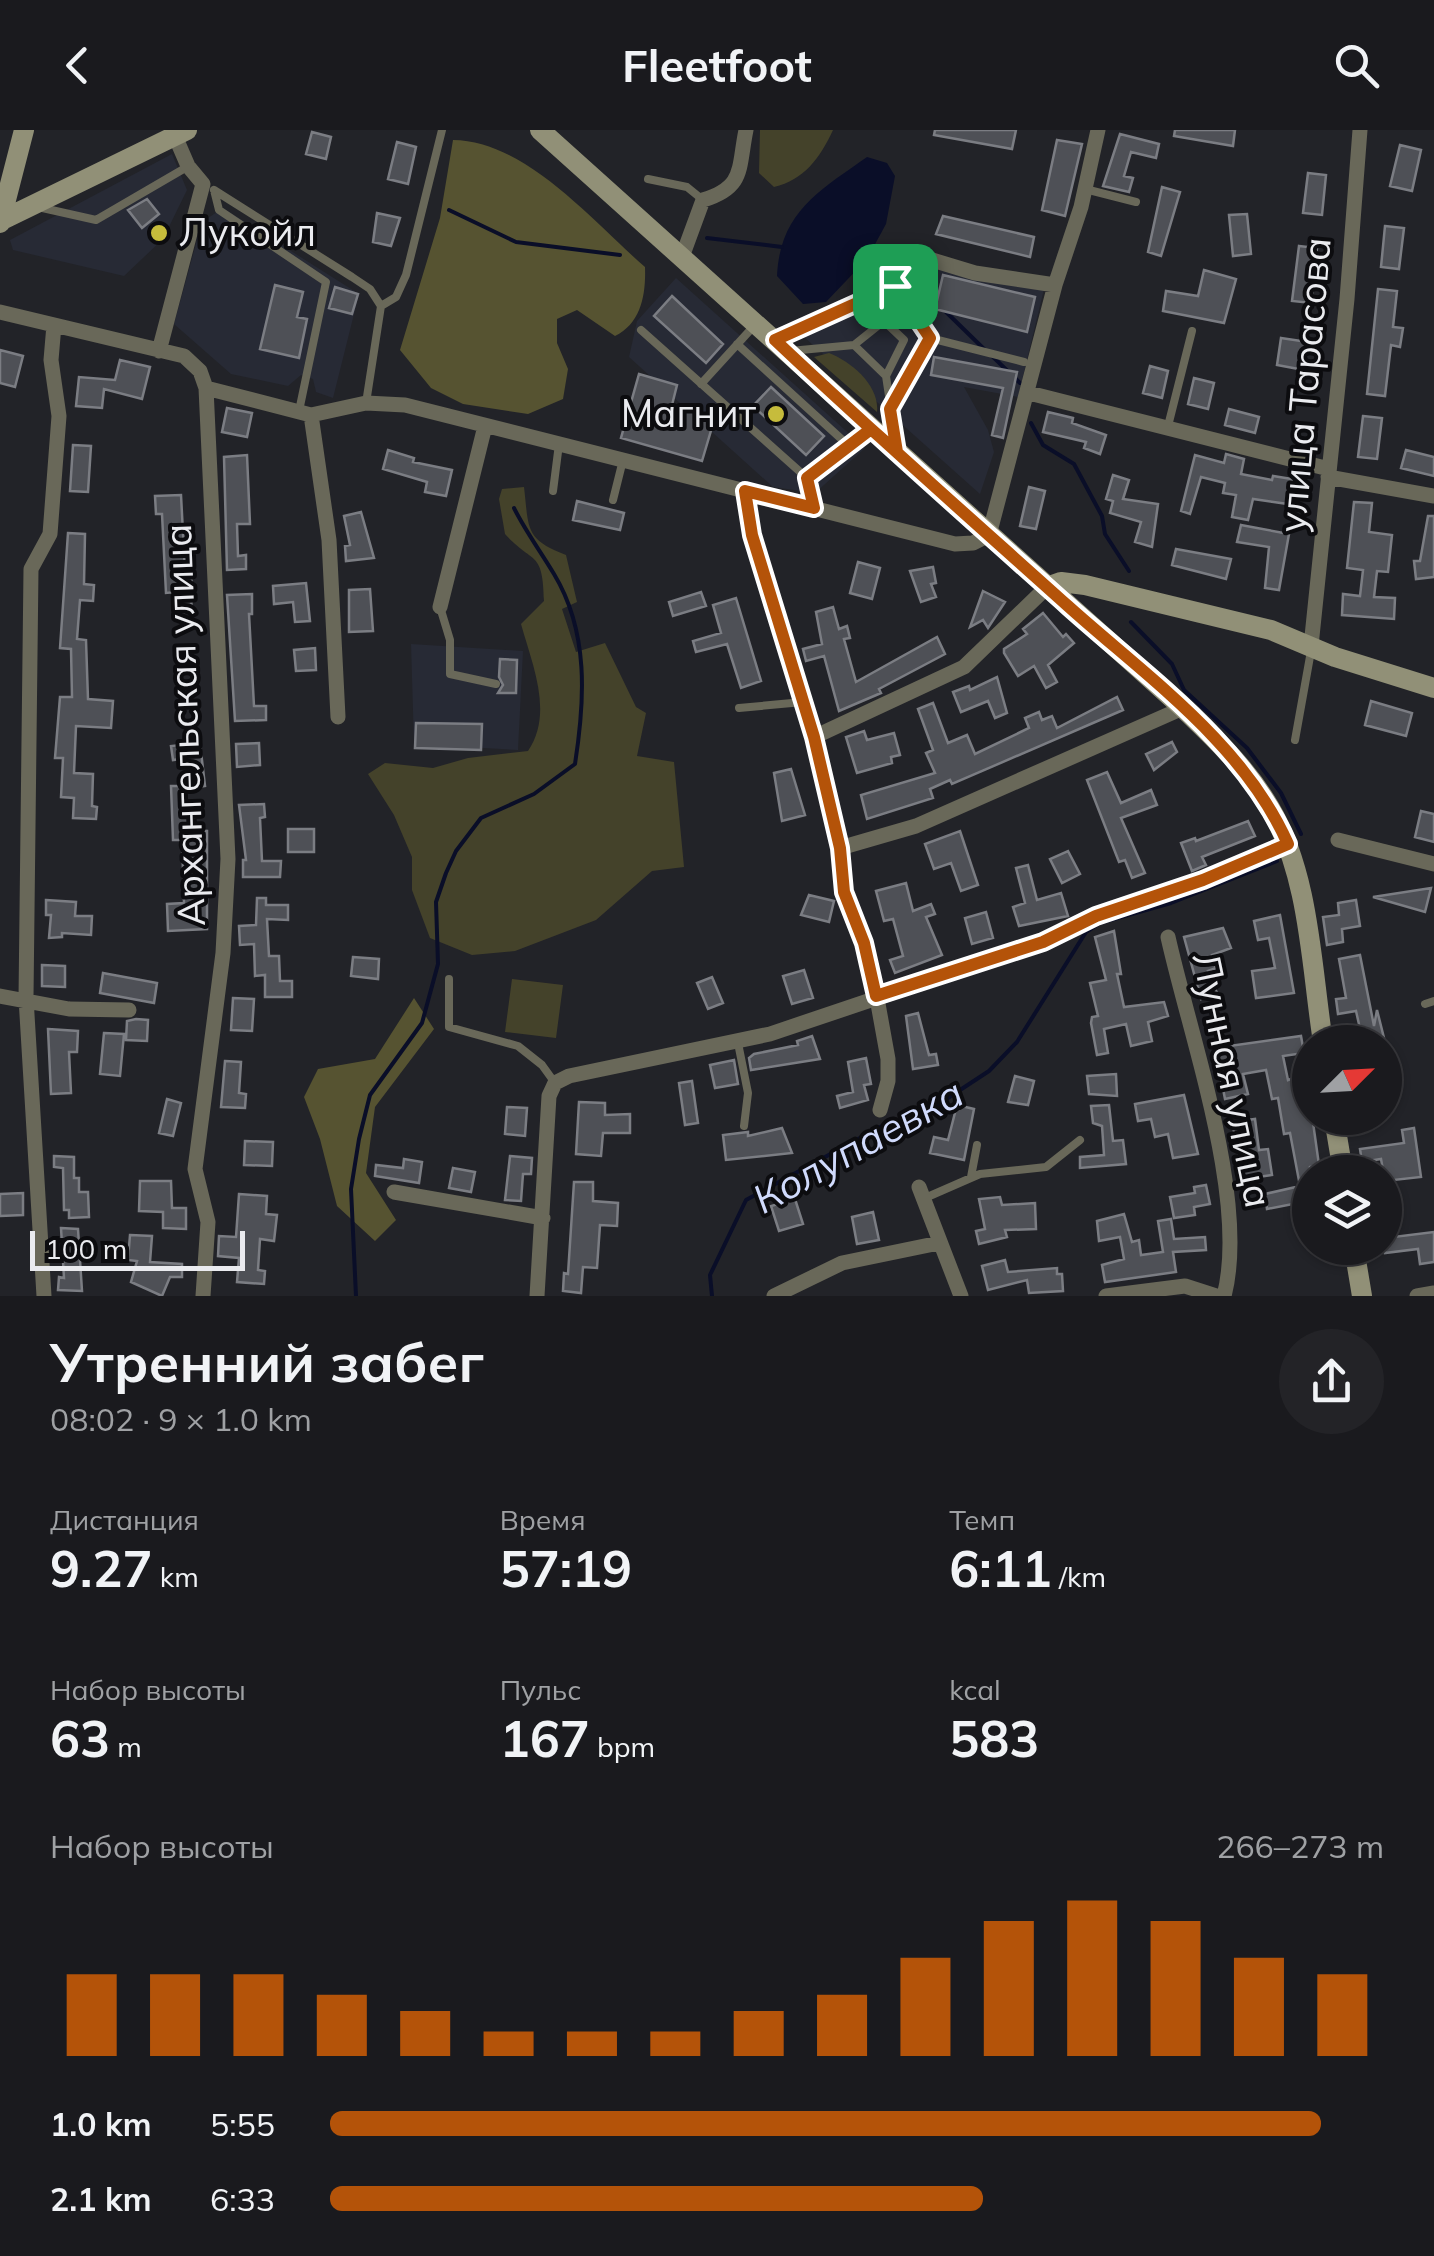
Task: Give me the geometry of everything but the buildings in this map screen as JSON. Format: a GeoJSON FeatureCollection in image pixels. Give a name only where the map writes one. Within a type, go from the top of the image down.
{"type":"FeatureCollection","features":[{"type":"Feature","properties":{"kind":"main road"},"geometry":{"type":"LineString","coordinates":[[0,222],[24,130]]}},
{"type":"Feature","properties":{"kind":"main road"},"geometry":{"type":"LineString","coordinates":[[540,130],[1183,708],[1247,775],[1269,806],[1288,844],[1300,894],[1320,1025]]}},
{"type":"Feature","properties":{"kind":"main road"},"geometry":{"type":"LineString","coordinates":[[0,222],[181,133]]}},
{"type":"Feature","properties":{"kind":"main road"},"geometry":{"type":"LineString","coordinates":[[1047,586],[1062,582],[1084,585],[1271,630],[1353,663],[1434,688]]}},
{"type":"Feature","properties":{"kind":"main road"},"geometry":{"type":"LineString","coordinates":[[1357,1265],[1362,1296]]}},
{"type":"Feature","properties":{"kind":"street"},"geometry":{"type":"LineString","coordinates":[[682,257],[703,200],[726,193],[734,182],[746,130]]}},
{"type":"Feature","properties":{"kind":"street"},"geometry":{"type":"LineString","coordinates":[[0,312],[184,356],[200,371],[206,388],[305,413],[366,403],[405,405],[956,544],[989,536],[1098,130]]}},
{"type":"Feature","properties":{"kind":"street","name":"улица Тарасова"},"geometry":{"type":"LineString","coordinates":[[1311,646],[1360,130]]}},
{"type":"Feature","properties":{"kind":"street"},"geometry":{"type":"LineString","coordinates":[[160,351],[208,187],[188,166],[181,133]]}},
{"type":"Feature","properties":{"kind":"street"},"geometry":{"type":"LineString","coordinates":[[906,252],[975,273],[1055,285]]}},
{"type":"Feature","properties":{"kind":"street"},"geometry":{"type":"LineString","coordinates":[[44,1296],[26,998],[31,569],[50,534],[59,416],[50,360],[54,325]]}},
{"type":"Feature","properties":{"kind":"street","name":"Архангельская улица"},"geometry":{"type":"LineString","coordinates":[[202,1296],[208,1222],[196,1168],[223,953],[228,859],[206,388]]}},
{"type":"Feature","properties":{"kind":"street"},"geometry":{"type":"LineString","coordinates":[[1030,393],[1168,426],[1329,473],[1434,496]]}},
{"type":"Feature","properties":{"kind":"street"},"geometry":{"type":"LineString","coordinates":[[305,413],[329,540],[338,717]]}},
{"type":"Feature","properties":{"kind":"street"},"geometry":{"type":"LineString","coordinates":[[440,608],[485,426]]}},
{"type":"Feature","properties":{"kind":"street"},"geometry":{"type":"LineString","coordinates":[[745,491],[752,535],[814,737],[840,848],[844,892],[864,943],[876,996],[888,1059],[888,1080],[880,1110]]}},
{"type":"Feature","properties":{"kind":"street"},"geometry":{"type":"LineString","coordinates":[[814,737],[964,668],[1047,586]]}},
{"type":"Feature","properties":{"kind":"street"},"geometry":{"type":"LineString","coordinates":[[840,848],[916,826],[1183,708]]}},
{"type":"Feature","properties":{"kind":"street"},"geometry":{"type":"LineString","coordinates":[[1338,840],[1434,864]]}},
{"type":"Feature","properties":{"kind":"street"},"geometry":{"type":"LineString","coordinates":[[536,1296],[549,1096],[555,1083],[569,1076],[738,1043],[1043,942],[1096,916],[1203,880],[1288,844]]}},
{"type":"Feature","properties":{"kind":"street","name":"Лунная улица"},"geometry":{"type":"LineString","coordinates":[[1168,937],[1226,1187],[1232,1240],[1224,1296]]}},
{"type":"Feature","properties":{"kind":"street"},"geometry":{"type":"LineString","coordinates":[[0,996],[69,1009],[129,1010]]}},
{"type":"Feature","properties":{"kind":"street"},"geometry":{"type":"LineString","coordinates":[[394,1192],[543,1218]]}},
{"type":"Feature","properties":{"kind":"street"},"geometry":{"type":"LineString","coordinates":[[922,1193],[961,1296]]}},
{"type":"Feature","properties":{"kind":"street"},"geometry":{"type":"LineString","coordinates":[[774,1296],[842,1263],[938,1243]]}},
{"type":"Feature","properties":{"kind":"street"},"geometry":{"type":"LineString","coordinates":[[1106,1296],[1185,1286],[1216,1296]]}},
{"type":"Feature","properties":{"kind":"street"},"geometry":{"type":"LineString","coordinates":[[1417,1296],[1434,1293]]}},
{"type":"Feature","properties":{"kind":"lane"},"geometry":{"type":"LineString","coordinates":[[381,306],[396,297],[406,275],[442,130]]}},
{"type":"Feature","properties":{"kind":"lane"},"geometry":{"type":"LineString","coordinates":[[33,206],[96,220],[188,166]]}},
{"type":"Feature","properties":{"kind":"lane"},"geometry":{"type":"LineString","coordinates":[[648,179],[686,187],[703,200]]}},
{"type":"Feature","properties":{"kind":"lane"},"geometry":{"type":"LineString","coordinates":[[208,187],[370,290],[381,306],[366,403]]}},
{"type":"Feature","properties":{"kind":"lane"},"geometry":{"type":"LineString","coordinates":[[208,187],[219,210],[326,282],[305,413]]}},
{"type":"Feature","properties":{"kind":"lane"},"geometry":{"type":"LineString","coordinates":[[1085,189],[1136,202]]}},
{"type":"Feature","properties":{"kind":"lane"},"geometry":{"type":"LineString","coordinates":[[780,346],[895,286],[930,338],[1024,362]]}},
{"type":"Feature","properties":{"kind":"lane"},"geometry":{"type":"LineString","coordinates":[[780,346],[854,346],[884,321],[904,340],[886,376],[897,452]]}},
{"type":"Feature","properties":{"kind":"lane"},"geometry":{"type":"LineString","coordinates":[[701,384],[756,323]]}},
{"type":"Feature","properties":{"kind":"lane"},"geometry":{"type":"LineString","coordinates":[[640,330],[807,478],[814,508]]}},
{"type":"Feature","properties":{"kind":"lane"},"geometry":{"type":"LineString","coordinates":[[1168,426],[1192,332]]}},
{"type":"Feature","properties":{"kind":"lane"},"geometry":{"type":"LineString","coordinates":[[890,409],[930,338]]}},
{"type":"Feature","properties":{"kind":"lane"},"geometry":{"type":"LineString","coordinates":[[737,344],[848,444]]}},
{"type":"Feature","properties":{"kind":"lane"},"geometry":{"type":"LineString","coordinates":[[854,346],[886,376]]}},
{"type":"Feature","properties":{"kind":"lane"},"geometry":{"type":"LineString","coordinates":[[807,478],[871,429]]}},
{"type":"Feature","properties":{"kind":"lane"},"geometry":{"type":"LineString","coordinates":[[553,492],[559,444]]}},
{"type":"Feature","properties":{"kind":"lane"},"geometry":{"type":"LineString","coordinates":[[613,500],[623,460]]}},
{"type":"Feature","properties":{"kind":"lane"},"geometry":{"type":"LineString","coordinates":[[440,608],[450,640],[450,674],[496,684]]}},
{"type":"Feature","properties":{"kind":"lane"},"geometry":{"type":"LineString","coordinates":[[1295,740],[1311,646]]}},
{"type":"Feature","properties":{"kind":"lane"},"geometry":{"type":"LineString","coordinates":[[739,708],[803,702]]}},
{"type":"Feature","properties":{"kind":"lane"},"geometry":{"type":"LineString","coordinates":[[449,979],[449,1027],[518,1046],[542,1065],[555,1083]]}},
{"type":"Feature","properties":{"kind":"lane"},"geometry":{"type":"LineString","coordinates":[[738,1043],[748,1093],[744,1126]]}},
{"type":"Feature","properties":{"kind":"lane"},"geometry":{"type":"LineString","coordinates":[[922,1193],[971,1177],[1046,1167],[1080,1140]]}},
{"type":"Feature","properties":{"kind":"lane"},"geometry":{"type":"LineString","coordinates":[[971,1177],[977,1145]]}},
{"type":"Feature","properties":{"kind":"shaded area"},"geometry":{"type":"Polygon","coordinates":[[[760,130],[833,130],[810,166],[794,179],[774,187],[759,173],[760,130]]]}},
{"type":"Feature","properties":{"kind":"shaded area"},"geometry":{"type":"Polygon","coordinates":[[[453,140],[480,144],[532,168],[645,267],[640,307],[631,324],[615,336],[577,310],[557,319],[557,343],[568,369],[563,399],[528,414],[463,404],[431,388],[400,350],[440,218],[453,140]]]}},
{"type":"Feature","properties":{"kind":"shaded area"},"geometry":{"type":"Polygon","coordinates":[[[172,154],[187,190],[163,239],[124,276],[13,250],[10,240],[172,154]]]}},
{"type":"Feature","properties":{"kind":"shaded area"},"geometry":{"type":"Polygon","coordinates":[[[223,208],[359,294],[333,398],[316,392],[313,379],[301,375],[288,386],[231,374],[174,324],[202,222],[223,208]]]}},
{"type":"Feature","properties":{"kind":"shaded area"},"geometry":{"type":"Polygon","coordinates":[[[934,266],[1044,289],[1018,397],[964,387],[988,430],[994,452],[980,494],[794,328],[934,266]]]}},
{"type":"Feature","properties":{"kind":"shaded area"},"geometry":{"type":"Polygon","coordinates":[[[676,278],[865,448],[815,493],[773,487],[629,357],[637,321],[676,278]]]}},
{"type":"Feature","properties":{"kind":"shaded area"},"geometry":{"type":"Polygon","coordinates":[[[829,353],[863,376],[874,393],[877,412],[814,357],[829,353]]]}},
{"type":"Feature","properties":{"kind":"shaded area"},"geometry":{"type":"Polygon","coordinates":[[[524,487],[531,530],[542,543],[566,555],[577,602],[562,609],[576,652],[605,643],[636,707],[646,713],[637,756],[674,762],[684,867],[652,871],[596,920],[515,951],[472,955],[430,938],[412,890],[412,857],[394,815],[368,774],[385,763],[433,768],[468,758],[528,751],[536,736],[540,705],[521,624],[544,601],[543,584],[539,565],[505,534],[499,499],[502,489],[524,487]]]}},
{"type":"Feature","properties":{"kind":"shaded area"},"geometry":{"type":"Polygon","coordinates":[[[411,644],[523,651],[518,750],[414,744],[411,644]]]}},
{"type":"Feature","properties":{"kind":"shaded area"},"geometry":{"type":"Polygon","coordinates":[[[512,979],[563,985],[556,1038],[505,1032],[512,979]]]}},
{"type":"Feature","properties":{"kind":"shaded area"},"geometry":{"type":"Polygon","coordinates":[[[414,998],[434,1029],[375,1107],[366,1173],[396,1220],[375,1241],[337,1206],[320,1139],[304,1097],[318,1069],[375,1059],[414,998]]]}},
{"type":"Feature","properties":{"kind":"water"},"geometry":{"type":"Polygon","coordinates":[[[867,157],[887,163],[895,176],[886,224],[867,259],[826,302],[803,304],[777,276],[786,235],[805,205],[867,157]]]}},
{"type":"Feature","properties":{"kind":"waterway","name":"Колупаевка"},"geometry":{"type":"LineString","coordinates":[[449,210],[516,242],[620,255]]}},
{"type":"Feature","properties":{"kind":"waterway","name":"Колупаевка"},"geometry":{"type":"LineString","coordinates":[[707,238],[782,247]]}},
{"type":"Feature","properties":{"kind":"waterway","name":"Колупаевка"},"geometry":{"type":"LineString","coordinates":[[866,258],[925,291],[938,304]]}},
{"type":"Feature","properties":{"kind":"waterway","name":"Колупаевка"},"geometry":{"type":"LineString","coordinates":[[944,310],[984,349]]}},
{"type":"Feature","properties":{"kind":"waterway","name":"Колупаевка"},"geometry":{"type":"LineString","coordinates":[[991,355],[1020,383]]}},
{"type":"Feature","properties":{"kind":"waterway","name":"Колупаевка"},"geometry":{"type":"LineString","coordinates":[[1031,423],[1043,445],[1074,464],[1102,516],[1105,534],[1129,571]]}},
{"type":"Feature","properties":{"kind":"waterway"},"geometry":{"type":"LineString","coordinates":[[356,1296],[351,1189],[359,1139],[370,1095],[422,1023],[438,964],[436,902],[446,873],[456,851],[481,818],[534,794],[575,764],[582,691],[579,643],[565,596],[514,508]]}},
{"type":"Feature","properties":{"kind":"waterway","name":"Колупаевка"},"geometry":{"type":"LineString","coordinates":[[1131,622],[1172,664],[1184,690],[1247,748],[1281,793],[1301,834]]}},
{"type":"Feature","properties":{"kind":"waterway","name":"Колупаевка"},"geometry":{"type":"LineString","coordinates":[[712,1296],[710,1275],[746,1200],[882,1126],[922,1115],[989,1071],[1017,1042],[1086,932],[1100,923],[1171,903],[1277,861]]}},
{"type":"Feature","properties":{"kind":"place","name":"Лукойл"},"geometry":{"type":"Point","coordinates":[159,233]}},
{"type":"Feature","properties":{"kind":"place","name":"Магнит"},"geometry":{"type":"Point","coordinates":[776,414]}},
{"type":"Feature","properties":{"kind":"route"},"geometry":{"type":"LineString","coordinates":[[895,286],[775,340],[871,429],[989,536],[1183,708],[1259,790],[1288,844],[1203,880],[1096,916],[1043,942],[876,996],[864,943],[844,892],[840,848],[814,737],[752,535],[745,491],[814,508],[807,478],[848,444],[871,429],[897,452],[890,409],[930,338],[895,286]]}}]}
